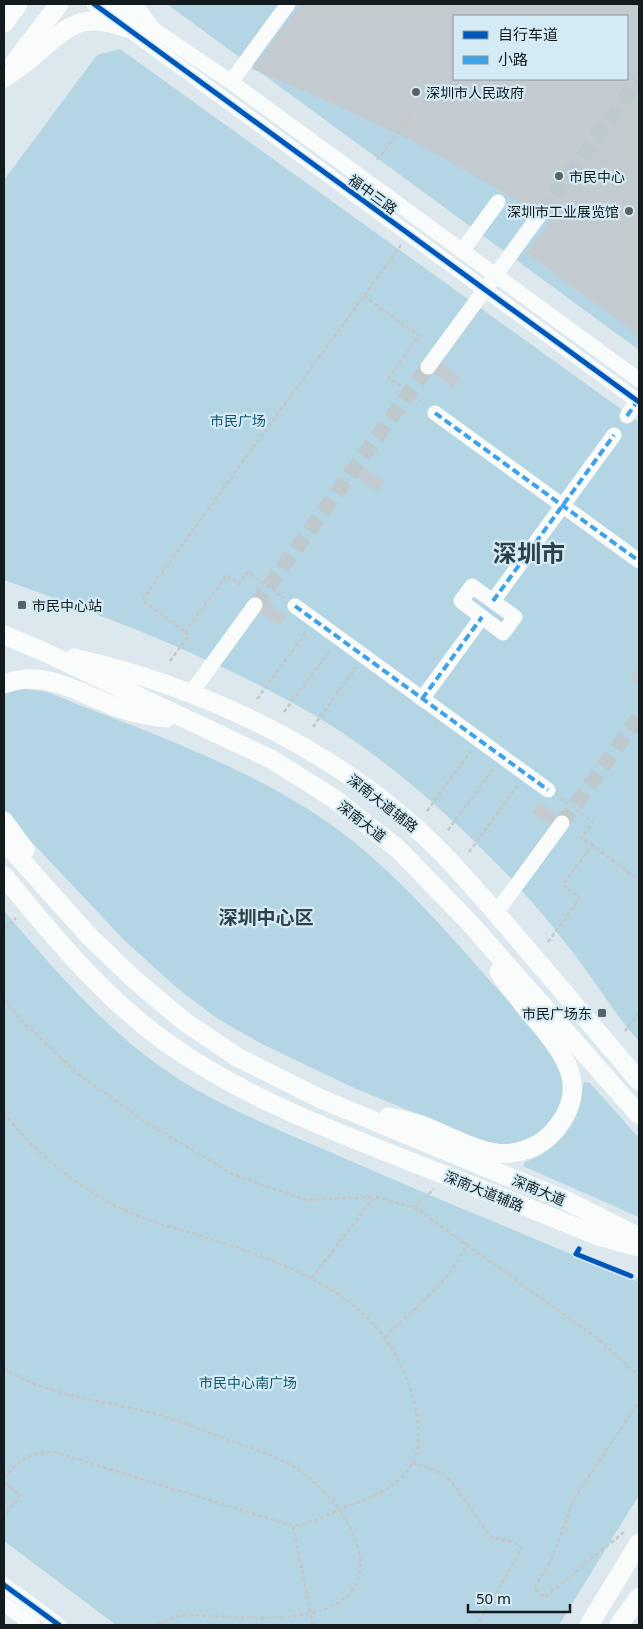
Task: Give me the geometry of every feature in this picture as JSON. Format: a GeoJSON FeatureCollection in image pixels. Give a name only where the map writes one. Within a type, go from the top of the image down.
{"type":"FeatureCollection","features":[{"type":"Feature","properties":{"kind":"main road"},"geometry":{"type":"LineString","coordinates":[[4,23],[18,4]]}},
{"type":"Feature","properties":{"kind":"main road"},"geometry":{"type":"LineString","coordinates":[[4,78],[59,4]]}},
{"type":"Feature","properties":{"kind":"main road"},"geometry":{"type":"LineString","coordinates":[[132,4],[151,29]]}},
{"type":"Feature","properties":{"kind":"main road"},"geometry":{"type":"LineString","coordinates":[[4,78],[67,28],[80,23],[98,21],[109,22],[127,28]]}},
{"type":"Feature","properties":{"kind":"main road","name":"深南大道"},"geometry":{"type":"LineString","coordinates":[[4,635],[40,650],[271,760],[333,798],[398,849],[468,922],[639,1115]]}},
{"type":"Feature","properties":{"kind":"main road","name":"深南大道辅路"},"geometry":{"type":"LineString","coordinates":[[40,650],[98,663],[191,693],[291,740],[340,769],[388,805],[434,845],[496,913],[639,1081]]}},
{"type":"Feature","properties":{"kind":"main road"},"geometry":{"type":"LineString","coordinates":[[4,684],[22,678],[49,680],[126,711],[190,722]]}},
{"type":"Feature","properties":{"kind":"main road"},"geometry":{"type":"LineString","coordinates":[[4,821],[21,841],[38,877]]}},
{"type":"Feature","properties":{"kind":"main road","name":"深南大道"},"geometry":{"type":"LineString","coordinates":[[4,841],[112,959],[185,1022],[262,1072],[352,1112],[567,1201],[639,1236]]}},
{"type":"Feature","properties":{"kind":"main road","name":"深南大道辅路"},"geometry":{"type":"LineString","coordinates":[[4,876],[47,927],[105,989],[166,1042],[224,1079],[294,1114],[343,1135],[598,1236],[639,1248]]}},
{"type":"Feature","properties":{"kind":"main road"},"geometry":{"type":"LineString","coordinates":[[352,1112],[419,1124],[480,1149],[502,1153],[519,1152],[535,1146],[549,1137],[565,1116],[569,1107],[572,1089],[569,1065],[552,1039],[509,987],[468,922]]}},
{"type":"Feature","properties":{"kind":"main road"},"geometry":{"type":"LineString","coordinates":[[590,1625],[632,1538]]}},
{"type":"Feature","properties":{"kind":"main road"},"geometry":{"type":"LineString","coordinates":[[620,1625],[639,1597]]}},
{"type":"Feature","properties":{"kind":"street","name":"福中三路"},"geometry":{"type":"LineString","coordinates":[[94,4],[639,401]]}},
{"type":"Feature","properties":{"kind":"street","name":"福中三路"},"geometry":{"type":"LineString","coordinates":[[116,4],[231,82],[639,380]]}},
{"type":"Feature","properties":{"kind":"street"},"geometry":{"type":"LineString","coordinates":[[231,82],[288,4]]}},
{"type":"Feature","properties":{"kind":"street"},"geometry":{"type":"LineString","coordinates":[[462,251],[498,202]]}},
{"type":"Feature","properties":{"kind":"street"},"geometry":{"type":"LineString","coordinates":[[428,367],[541,213]]}},
{"type":"Feature","properties":{"kind":"street"},"geometry":{"type":"LineString","coordinates":[[627,416],[639,401]]}},
{"type":"Feature","properties":{"kind":"street"},"geometry":{"type":"LineString","coordinates":[[435,413],[639,561]]}},
{"type":"Feature","properties":{"kind":"street"},"geometry":{"type":"LineString","coordinates":[[493,601],[614,435]]}},
{"type":"Feature","properties":{"kind":"street"},"geometry":{"type":"LineString","coordinates":[[472,586],[493,601],[515,617],[503,632],[461,601],[472,586]]}},
{"type":"Feature","properties":{"kind":"street"},"geometry":{"type":"LineString","coordinates":[[191,693],[255,605]]}},
{"type":"Feature","properties":{"kind":"street"},"geometry":{"type":"LineString","coordinates":[[295,606],[548,790]]}},
{"type":"Feature","properties":{"kind":"street"},"geometry":{"type":"LineString","coordinates":[[422,699],[482,617]]}},
{"type":"Feature","properties":{"kind":"street"},"geometry":{"type":"LineString","coordinates":[[496,913],[562,823]]}},
{"type":"Feature","properties":{"kind":"street"},"geometry":{"type":"LineString","coordinates":[[4,1585],[58,1625]]}},
{"type":"Feature","properties":{"kind":"street"},"geometry":{"type":"LineString","coordinates":[[4,1604],[33,1625]]}},
{"type":"Feature","properties":{"kind":"path"},"geometry":{"type":"LineString","coordinates":[[377,160],[411,115]]}},
{"type":"Feature","properties":{"kind":"path"},"geometry":{"type":"LineString","coordinates":[[170,661],[189,635],[142,600],[402,244]]}},
{"type":"Feature","properties":{"kind":"path"},"geometry":{"type":"LineString","coordinates":[[364,296],[419,336],[388,378],[435,413]]}},
{"type":"Feature","properties":{"kind":"path"},"geometry":{"type":"LineString","coordinates":[[185,632],[227,575],[239,584],[248,572],[295,606]]}},
{"type":"Feature","properties":{"kind":"path"},"geometry":{"type":"LineString","coordinates":[[257,699],[314,620]]}},
{"type":"Feature","properties":{"kind":"path"},"geometry":{"type":"LineString","coordinates":[[284,712],[338,638]]}},
{"type":"Feature","properties":{"kind":"path"},"geometry":{"type":"LineString","coordinates":[[313,727],[364,656]]}},
{"type":"Feature","properties":{"kind":"path"},"geometry":{"type":"LineString","coordinates":[[427,811],[479,740]]}},
{"type":"Feature","properties":{"kind":"path"},"geometry":{"type":"LineString","coordinates":[[448,830],[502,756]]}},
{"type":"Feature","properties":{"kind":"path"},"geometry":{"type":"LineString","coordinates":[[469,852],[526,774]]}},
{"type":"Feature","properties":{"kind":"path"},"geometry":{"type":"LineString","coordinates":[[548,790],[593,822],[581,838],[636,878],[639,874]]}},
{"type":"Feature","properties":{"kind":"path"},"geometry":{"type":"LineString","coordinates":[[548,942],[580,898],[563,885],[592,845]]}},
{"type":"Feature","properties":{"kind":"path"},"geometry":{"type":"LineString","coordinates":[[4,928],[16,918]]}},
{"type":"Feature","properties":{"kind":"path"},"geometry":{"type":"LineString","coordinates":[[4,1000],[24,1023],[78,1074],[144,1121],[234,1175],[306,1200],[374,1197],[414,1207],[598,1338],[639,1376]]}},
{"type":"Feature","properties":{"kind":"path"},"geometry":{"type":"LineString","coordinates":[[625,1031],[639,1012]]}},
{"type":"Feature","properties":{"kind":"path"},"geometry":{"type":"LineString","coordinates":[[4,1113],[47,1160],[105,1201],[148,1220],[220,1242],[312,1278],[340,1295],[365,1315],[385,1337],[401,1364],[412,1394],[419,1423],[417,1446],[412,1463],[404,1476],[387,1490],[314,1522],[294,1526],[55,1452],[36,1453],[18,1461],[4,1478]]}},
{"type":"Feature","properties":{"kind":"path"},"geometry":{"type":"LineString","coordinates":[[414,1207],[434,1189]]}},
{"type":"Feature","properties":{"kind":"path"},"geometry":{"type":"LineString","coordinates":[[312,1278],[374,1197]]}},
{"type":"Feature","properties":{"kind":"path"},"geometry":{"type":"LineString","coordinates":[[385,1337],[439,1284],[461,1258],[467,1243]]}},
{"type":"Feature","properties":{"kind":"path"},"geometry":{"type":"LineString","coordinates":[[621,1272],[639,1280]]}},
{"type":"Feature","properties":{"kind":"path"},"geometry":{"type":"LineString","coordinates":[[4,1368],[37,1384],[84,1398],[146,1411],[190,1425],[284,1461],[307,1476],[324,1492],[349,1527],[359,1551],[361,1569],[359,1580],[353,1591],[329,1608],[296,1616],[178,1616],[153,1625]]}},
{"type":"Feature","properties":{"kind":"path"},"geometry":{"type":"LineString","coordinates":[[632,1538],[545,1597],[534,1589],[551,1560],[574,1497],[639,1402]]}},
{"type":"Feature","properties":{"kind":"path"},"geometry":{"type":"LineString","coordinates":[[412,1463],[436,1470],[450,1481],[491,1537],[513,1542],[522,1548],[477,1625]]}},
{"type":"Feature","properties":{"kind":"path"},"geometry":{"type":"LineString","coordinates":[[4,1483],[20,1495],[5,1512],[4,1517]]}},
{"type":"Feature","properties":{"kind":"path"},"geometry":{"type":"LineString","coordinates":[[294,1526],[313,1625]]}},
{"type":"Feature","properties":{"kind":"green space","name":"市民中心"},"geometry":{"type":"Polygon","coordinates":[[[167,4],[639,4],[639,350],[167,4]]]}},
{"type":"Feature","properties":{"kind":"green space","name":"市民广场"},"geometry":{"type":"Polygon","coordinates":[[[120,49],[639,422],[639,1041],[565,943],[510,877],[434,803],[364,747],[277,694],[201,657],[123,624],[4,580],[4,180],[97,55],[120,49]]]}},
{"type":"Feature","properties":{"kind":"green space"},"geometry":{"type":"Polygon","coordinates":[[[25,689],[47,692],[215,760],[280,792],[311,811],[364,851],[389,873],[435,920],[532,1026],[553,1052],[562,1075],[565,1095],[558,1110],[540,1133],[527,1141],[519,1143],[504,1145],[489,1143],[354,1088],[262,1044],[218,1019],[177,988],[124,940],[4,810],[4,693],[25,689]]]}},
{"type":"Feature","properties":{"kind":"green space","name":"市民中心南广场"},"geometry":{"type":"Polygon","coordinates":[[[4,911],[83,1000],[150,1059],[193,1088],[275,1128],[639,1282],[639,1495],[559,1625],[116,1625],[4,1541],[4,911]]]}},
{"type":"Feature","properties":{"kind":"green space"},"geometry":{"type":"Polygon","coordinates":[[[584,1082],[590,1083],[639,1138],[639,1217],[523,1166],[525,1162],[551,1148],[571,1126],[581,1102],[584,1082]]]}},
{"type":"Feature","properties":{"kind":"building","name":"市民中心"},"geometry":{"type":"Polygon","coordinates":[[[301,4],[639,4],[639,336],[527,253],[551,220],[415,142],[252,69],[301,4]]]}},
{"type":"Feature","properties":{"kind":"building"},"geometry":{"type":"Polygon","coordinates":[[[439,361],[460,377],[453,387],[431,371],[439,361]]]}},
{"type":"Feature","properties":{"kind":"building"},"geometry":{"type":"Polygon","coordinates":[[[362,466],[384,482],[377,492],[355,476],[362,466]]]}},
{"type":"Feature","properties":{"kind":"building"},"geometry":{"type":"Polygon","coordinates":[[[265,600],[287,616],[279,626],[257,610],[265,600]]]}},
{"type":"Feature","properties":{"kind":"building"},"geometry":{"type":"Polygon","coordinates":[[[639,670],[639,685],[630,679],[639,670]]]}},
{"type":"Feature","properties":{"kind":"building"},"geometry":{"type":"Polygon","coordinates":[[[540,802],[561,818],[554,828],[532,812],[540,802]]]}},
{"type":"Feature","properties":{"kind":"tunnel"},"geometry":{"type":"LineString","coordinates":[[541,213],[639,79]]}},
{"type":"Feature","properties":{"kind":"tunnel"},"geometry":{"type":"LineString","coordinates":[[255,605],[428,367]]}},
{"type":"Feature","properties":{"kind":"tunnel"},"geometry":{"type":"LineString","coordinates":[[562,823],[639,717]]}},
{"type":"Feature","properties":{"kind":"marked path"},"geometry":{"type":"LineString","coordinates":[[627,416],[639,399]]}},
{"type":"Feature","properties":{"kind":"marked path"},"geometry":{"type":"LineString","coordinates":[[435,413],[639,561]]}},
{"type":"Feature","properties":{"kind":"marked path"},"geometry":{"type":"LineString","coordinates":[[493,601],[614,435]]}},
{"type":"Feature","properties":{"kind":"marked path"},"geometry":{"type":"LineString","coordinates":[[295,606],[548,790]]}},
{"type":"Feature","properties":{"kind":"marked path"},"geometry":{"type":"LineString","coordinates":[[422,699],[482,617]]}},
{"type":"Feature","properties":{"kind":"cycle path"},"geometry":{"type":"LineString","coordinates":[[94,4],[639,402]]}},
{"type":"Feature","properties":{"kind":"cycle path"},"geometry":{"type":"LineString","coordinates":[[579,1249],[576,1254],[631,1276]]}},
{"type":"Feature","properties":{"kind":"cycle path"},"geometry":{"type":"LineString","coordinates":[[4,1585],[59,1625]]}},
{"type":"Feature","properties":{"kind":"place","name":"深圳市人民政府"},"geometry":{"type":"Point","coordinates":[416,92]}},
{"type":"Feature","properties":{"kind":"place","name":"市民中心"},"geometry":{"type":"Point","coordinates":[559,176]}},
{"type":"Feature","properties":{"kind":"place","name":"深圳市工业展览馆"},"geometry":{"type":"Point","coordinates":[629,211]}},
{"type":"Feature","properties":{"kind":"place","name":"市民中心站"},"geometry":{"type":"Point","coordinates":[22,605]}},
{"type":"Feature","properties":{"kind":"place","name":"市民广场东"},"geometry":{"type":"Point","coordinates":[602,1013]}},
{"type":"Feature","properties":{"kind":"district","name":"深圳市"},"geometry":{"type":"Point","coordinates":[529,552]}},
{"type":"Feature","properties":{"kind":"district","name":"深圳中心区"},"geometry":{"type":"Point","coordinates":[266,917]}}]}
